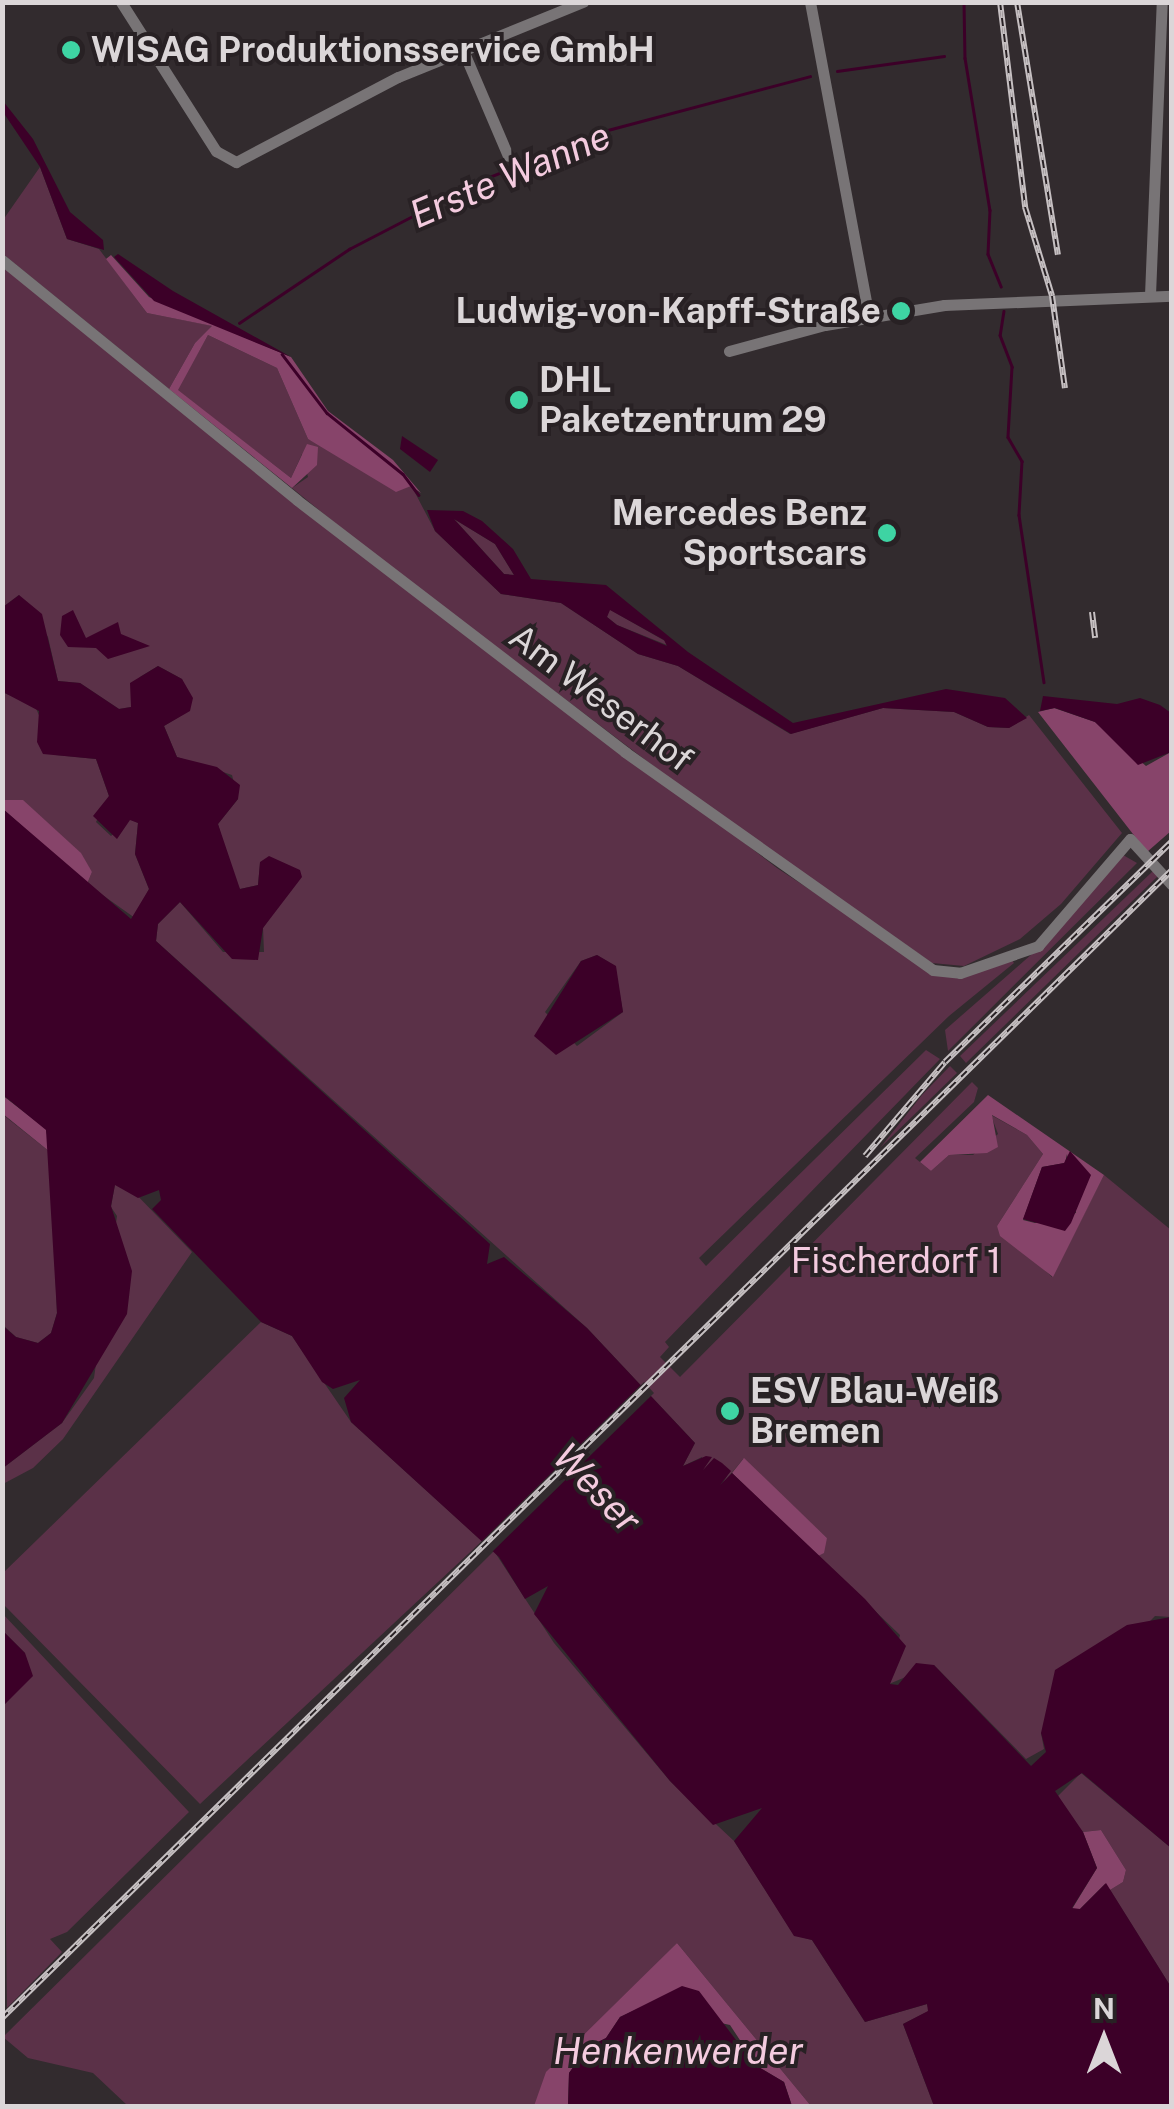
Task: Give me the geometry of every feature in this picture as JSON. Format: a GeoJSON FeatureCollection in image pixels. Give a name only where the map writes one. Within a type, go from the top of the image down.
{"type":"FeatureCollection","features":[{"type":"Feature","properties":{"kind":"street"},"geometry":{"type":"LineString","coordinates":[[121,2],[225,159],[247,159],[462,48],[584,2]]}},
{"type":"Feature","properties":{"kind":"street"},"geometry":{"type":"LineString","coordinates":[[810,2],[869,316]]}},
{"type":"Feature","properties":{"kind":"street"},"geometry":{"type":"LineString","coordinates":[[1150,295],[1162,2]]}},
{"type":"Feature","properties":{"kind":"street"},"geometry":{"type":"LineString","coordinates":[[462,48],[508,156]]}},
{"type":"Feature","properties":{"kind":"street","name":"Am Weserhof"},"geometry":{"type":"LineString","coordinates":[[2,260],[266,474],[625,752],[933,970],[960,972],[1038,946],[1130,839],[1172,885]]}},
{"type":"Feature","properties":{"kind":"street"},"geometry":{"type":"LineString","coordinates":[[729,351],[869,316],[999,299],[1172,296]]}},
{"type":"Feature","properties":{"kind":"green space"},"geometry":{"type":"Polygon","coordinates":[[[40,167],[67,239],[99,249],[147,313],[213,326],[195,343],[169,389],[3,254],[3,220],[40,167]]]}},
{"type":"Feature","properties":{"kind":"green space","name":"Fischerdorf 1"},"geometry":{"type":"Polygon","coordinates":[[[2,264],[165,397],[777,868],[940,975],[1010,957],[1014,963],[949,1016],[699,1258],[706,1266],[926,1050],[940,1059],[665,1342],[669,1347],[660,1357],[680,1377],[972,1082],[978,1088],[974,1102],[915,1158],[931,1171],[949,1155],[973,1155],[998,1134],[991,1115],[1027,1135],[1043,1154],[997,1226],[1052,1277],[1104,1175],[1171,1230],[1171,1617],[1155,1616],[1041,1733],[1044,1749],[1026,1759],[934,1665],[889,1684],[900,1635],[818,1556],[827,1538],[743,1459],[721,1486],[730,1471],[715,1459],[703,1471],[702,1457],[683,1466],[695,1443],[587,1328],[156,941],[158,924],[180,902],[223,952],[264,952],[263,928],[282,899],[260,863],[258,885],[240,889],[234,881],[218,824],[238,799],[232,775],[177,757],[164,726],[190,710],[182,679],[158,666],[140,677],[131,707],[119,709],[80,683],[58,681],[48,637],[19,595],[3,607],[2,264]],[[597,955],[581,961],[545,1012],[577,1046],[623,1012],[615,966],[597,955]]]}},
{"type":"Feature","properties":{"kind":"green space"},"geometry":{"type":"Polygon","coordinates":[[[208,335],[277,368],[308,439],[411,485],[435,531],[501,594],[561,603],[638,654],[678,666],[790,734],[883,708],[954,712],[988,727],[1009,728],[1029,715],[1122,833],[1061,904],[1020,939],[964,966],[932,963],[697,799],[367,549],[292,488],[308,477],[302,454],[291,478],[177,390],[208,335]]]}},
{"type":"Feature","properties":{"kind":"green space"},"geometry":{"type":"Polygon","coordinates":[[[454,519],[495,544],[514,575],[504,574],[454,519]]]}},
{"type":"Feature","properties":{"kind":"green space"},"geometry":{"type":"Polygon","coordinates":[[[609,609],[667,645],[617,625],[607,617],[609,609]]]}},
{"type":"Feature","properties":{"kind":"green space"},"geometry":{"type":"Polygon","coordinates":[[[2,692],[35,706],[56,755],[96,759],[109,796],[96,822],[111,836],[130,819],[138,823],[135,854],[149,889],[135,918],[87,884],[92,872],[23,801],[3,800],[2,692]]]}},
{"type":"Feature","properties":{"kind":"green space"},"geometry":{"type":"Polygon","coordinates":[[[1123,855],[1137,863],[948,1051],[945,1030],[1049,939],[1123,855]]]}},
{"type":"Feature","properties":{"kind":"green space"},"geometry":{"type":"Polygon","coordinates":[[[1153,871],[1158,876],[966,1063],[960,1056],[1153,871]]]}},
{"type":"Feature","properties":{"kind":"green space"},"geometry":{"type":"Polygon","coordinates":[[[950,1066],[957,1073],[880,1148],[922,1095],[950,1066]]]}},
{"type":"Feature","properties":{"kind":"green space"},"geometry":{"type":"Polygon","coordinates":[[[2,1114],[50,1152],[57,1313],[51,1333],[38,1343],[16,1337],[3,1325],[2,1114]]]}},
{"type":"Feature","properties":{"kind":"green space"},"geometry":{"type":"Polygon","coordinates":[[[115,1184],[131,1189],[192,1252],[63,1439],[33,1468],[3,1484],[3,1468],[62,1423],[94,1378],[117,1216],[111,1207],[115,1184]]]}},
{"type":"Feature","properties":{"kind":"green space"},"geometry":{"type":"Polygon","coordinates":[[[261,1322],[292,1336],[351,1422],[482,1541],[200,1804],[3,1604],[3,1573],[261,1322]]]}},
{"type":"Feature","properties":{"kind":"green space"},"geometry":{"type":"Polygon","coordinates":[[[494,1551],[554,1643],[670,1781],[734,1841],[794,1935],[812,1940],[865,2022],[927,2004],[929,2011],[903,2024],[934,2106],[811,2106],[677,1943],[619,2002],[534,2106],[128,2106],[93,2073],[28,2058],[3,2037],[494,1551]]]}},
{"type":"Feature","properties":{"kind":"green space"},"geometry":{"type":"Polygon","coordinates":[[[2,1613],[189,1812],[67,1932],[50,1939],[62,1952],[7,2008],[3,1706],[15,1693],[25,1653],[3,1631],[2,1613]]]}},
{"type":"Feature","properties":{"kind":"green space"},"geometry":{"type":"Polygon","coordinates":[[[1081,1773],[1171,1848],[1171,1987],[1110,1890],[1123,1882],[1126,1870],[1101,1830],[1083,1832],[1059,1804],[1057,1797],[1081,1773]]]}},
{"type":"Feature","properties":{"kind":"shaded area"},"geometry":{"type":"Polygon","coordinates":[[[111,255],[149,297],[291,357],[328,411],[393,460],[421,493],[411,486],[396,492],[308,439],[277,368],[208,335],[178,390],[291,478],[307,444],[318,447],[317,465],[292,488],[169,389],[195,343],[212,326],[147,313],[106,259],[111,255]]]}},
{"type":"Feature","properties":{"kind":"shaded area"},"geometry":{"type":"Polygon","coordinates":[[[1054,708],[1095,722],[1146,766],[1171,752],[1171,831],[1147,852],[1038,712],[1054,708]]]}},
{"type":"Feature","properties":{"kind":"shaded area"},"geometry":{"type":"Polygon","coordinates":[[[3,800],[23,800],[81,853],[92,872],[87,884],[3,809],[3,800]]]}},
{"type":"Feature","properties":{"kind":"shaded area"},"geometry":{"type":"Polygon","coordinates":[[[2,1095],[46,1129],[50,1152],[3,1114],[2,1095]]]}},
{"type":"Feature","properties":{"kind":"shaded area"},"geometry":{"type":"Polygon","coordinates":[[[988,1095],[1104,1175],[1053,1277],[1000,1236],[997,1226],[1043,1154],[1027,1135],[992,1115],[998,1147],[987,1153],[949,1155],[931,1171],[920,1162],[988,1095]],[[1067,1154],[1065,1163],[1042,1167],[1023,1220],[1035,1223],[1076,1213],[1067,1154]]]}},
{"type":"Feature","properties":{"kind":"shaded area"},"geometry":{"type":"Polygon","coordinates":[[[744,1458],[827,1538],[824,1553],[818,1556],[732,1473],[744,1458]]]}},
{"type":"Feature","properties":{"kind":"shaded area"},"geometry":{"type":"Polygon","coordinates":[[[1101,1830],[1126,1870],[1123,1882],[1110,1890],[1105,1884],[1080,1909],[1072,1909],[1097,1868],[1083,1832],[1101,1830]]]}},
{"type":"Feature","properties":{"kind":"shaded area"},"geometry":{"type":"Polygon","coordinates":[[[677,1943],[811,2106],[792,2106],[784,2082],[757,2066],[730,2025],[644,2006],[620,2017],[606,2038],[588,2047],[569,2073],[568,2106],[534,2106],[546,2072],[677,1943]]]}},
{"type":"Feature","properties":{"kind":"water"},"geometry":{"type":"Polygon","coordinates":[[[3,101],[33,139],[70,212],[103,240],[104,250],[67,239],[40,167],[3,112],[3,101]]]}},
{"type":"Feature","properties":{"kind":"water"},"geometry":{"type":"Polygon","coordinates":[[[118,254],[173,291],[291,357],[154,301],[114,257],[118,254]]]}},
{"type":"Feature","properties":{"kind":"water"},"geometry":{"type":"Polygon","coordinates":[[[402,436],[438,460],[430,472],[400,449],[402,436]]]}},
{"type":"Feature","properties":{"kind":"water"},"geometry":{"type":"Polygon","coordinates":[[[427,510],[463,511],[482,521],[513,549],[531,579],[606,585],[688,652],[793,723],[946,689],[1005,698],[1027,718],[1009,728],[988,727],[954,712],[883,708],[791,734],[678,666],[638,654],[561,603],[501,594],[435,531],[427,510]],[[454,519],[504,574],[514,575],[495,544],[454,519]],[[610,610],[607,617],[617,625],[667,646],[664,640],[610,610]]]}},
{"type":"Feature","properties":{"kind":"water","name":"Weser"},"geometry":{"type":"Polygon","coordinates":[[[19,595],[42,614],[58,681],[80,683],[119,709],[131,707],[130,683],[158,666],[182,679],[193,698],[190,711],[164,726],[177,757],[217,767],[240,785],[238,799],[218,824],[240,889],[258,885],[260,862],[269,856],[300,870],[302,877],[263,928],[258,960],[232,959],[180,902],[158,924],[156,941],[490,1244],[487,1264],[504,1257],[587,1328],[695,1443],[683,1466],[706,1456],[712,1457],[703,1470],[714,1458],[722,1463],[731,1471],[720,1485],[732,1473],[865,1599],[906,1646],[890,1684],[898,1685],[916,1663],[934,1665],[1031,1766],[1046,1752],[1041,1733],[1055,1670],[1127,1625],[1171,1617],[1171,1848],[1082,1773],[1055,1791],[1083,1832],[1097,1868],[1072,1908],[1080,1909],[1106,1883],[1171,1987],[1171,2106],[934,2106],[903,2024],[928,2011],[927,2004],[865,2022],[812,1940],[794,1936],[734,1841],[762,1808],[713,1825],[670,1781],[534,1614],[548,1586],[525,1599],[499,1557],[351,1422],[344,1398],[360,1380],[333,1389],[322,1382],[292,1336],[261,1322],[152,1209],[161,1200],[159,1190],[138,1198],[115,1185],[111,1206],[132,1271],[127,1314],[62,1423],[3,1468],[2,1325],[16,1337],[38,1343],[51,1333],[57,1313],[46,1130],[3,1095],[3,809],[131,919],[149,889],[135,854],[138,823],[130,820],[117,839],[93,816],[109,796],[96,759],[43,754],[37,742],[39,711],[3,692],[3,607],[19,595]]]}},
{"type":"Feature","properties":{"kind":"water"},"geometry":{"type":"Polygon","coordinates":[[[73,610],[86,638],[118,622],[121,634],[150,646],[108,659],[96,648],[68,647],[60,635],[62,616],[73,610]]]}},
{"type":"Feature","properties":{"kind":"water"},"geometry":{"type":"Polygon","coordinates":[[[1043,696],[1117,704],[1140,698],[1160,705],[1171,713],[1171,752],[1138,765],[1095,722],[1055,708],[1040,711],[1043,696]]]}},
{"type":"Feature","properties":{"kind":"water"},"geometry":{"type":"Polygon","coordinates":[[[597,955],[616,966],[623,1012],[556,1055],[534,1036],[581,961],[597,955]]]}},
{"type":"Feature","properties":{"kind":"water"},"geometry":{"type":"Polygon","coordinates":[[[1070,1151],[1091,1175],[1071,1223],[1065,1231],[1023,1219],[1042,1167],[1064,1163],[1070,1151]]]}},
{"type":"Feature","properties":{"kind":"water"},"geometry":{"type":"Polygon","coordinates":[[[3,1631],[25,1653],[33,1676],[3,1706],[3,1631]]]}},
{"type":"Feature","properties":{"kind":"water","name":"Henkenwerder"},"geometry":{"type":"Polygon","coordinates":[[[682,1986],[699,1991],[736,2040],[752,2048],[757,2066],[784,2082],[792,2106],[568,2106],[569,2073],[588,2047],[606,2038],[620,2017],[682,1986]]]}},
{"type":"Feature","properties":{"kind":"pier"},"geometry":{"type":"Polygon","coordinates":[[[644,1382],[654,1393],[490,1554],[479,1544],[644,1382]]]}},
{"type":"Feature","properties":{"kind":"waterway"},"geometry":{"type":"LineString","coordinates":[[964,2],[965,58],[990,210],[988,254],[1001,286]]}},
{"type":"Feature","properties":{"kind":"waterway","name":"Erste Wanne"},"geometry":{"type":"LineString","coordinates":[[837,71],[944,56]]}},
{"type":"Feature","properties":{"kind":"waterway","name":"Erste Wanne"},"geometry":{"type":"LineString","coordinates":[[239,323],[349,249],[482,180],[604,131],[810,76]]}},
{"type":"Feature","properties":{"kind":"waterway"},"geometry":{"type":"LineString","coordinates":[[1004,311],[1000,335],[1012,367],[1008,437],[1022,461],[1019,515],[1044,682]]}},
{"type":"Feature","properties":{"kind":"waterway","name":"Erste Wanne"},"geometry":{"type":"LineString","coordinates":[[282,354],[327,413],[403,474],[419,495]]}},
{"type":"Feature","properties":{"kind":"railway"},"geometry":{"type":"LineString","coordinates":[[1000,2],[1025,207],[1052,296],[1065,388]]}},
{"type":"Feature","properties":{"kind":"railway"},"geometry":{"type":"LineString","coordinates":[[1017,2],[1058,255]]}},
{"type":"Feature","properties":{"kind":"railway"},"geometry":{"type":"LineString","coordinates":[[1092,612],[1095,638]]}},
{"type":"Feature","properties":{"kind":"railway"},"geometry":{"type":"LineString","coordinates":[[865,1156],[945,1062],[1172,841]]}},
{"type":"Feature","properties":{"kind":"railway"},"geometry":{"type":"LineString","coordinates":[[2,2018],[1172,870]]}},
{"type":"Feature","properties":{"kind":"place","name":"WISAG Produktionsservice GmbH"},"geometry":{"type":"Point","coordinates":[71,50]}},
{"type":"Feature","properties":{"kind":"place","name":"Ludwig-von-Kapff-Straße"},"geometry":{"type":"Point","coordinates":[901,311]}},
{"type":"Feature","properties":{"kind":"place","name":"DHL Paketzentrum 29"},"geometry":{"type":"Point","coordinates":[519,400]}},
{"type":"Feature","properties":{"kind":"place","name":"Mercedes Benz Sportscars"},"geometry":{"type":"Point","coordinates":[887,533]}},
{"type":"Feature","properties":{"kind":"place","name":"ESV Blau-Weiß Bremen"},"geometry":{"type":"Point","coordinates":[730,1411]}}]}
